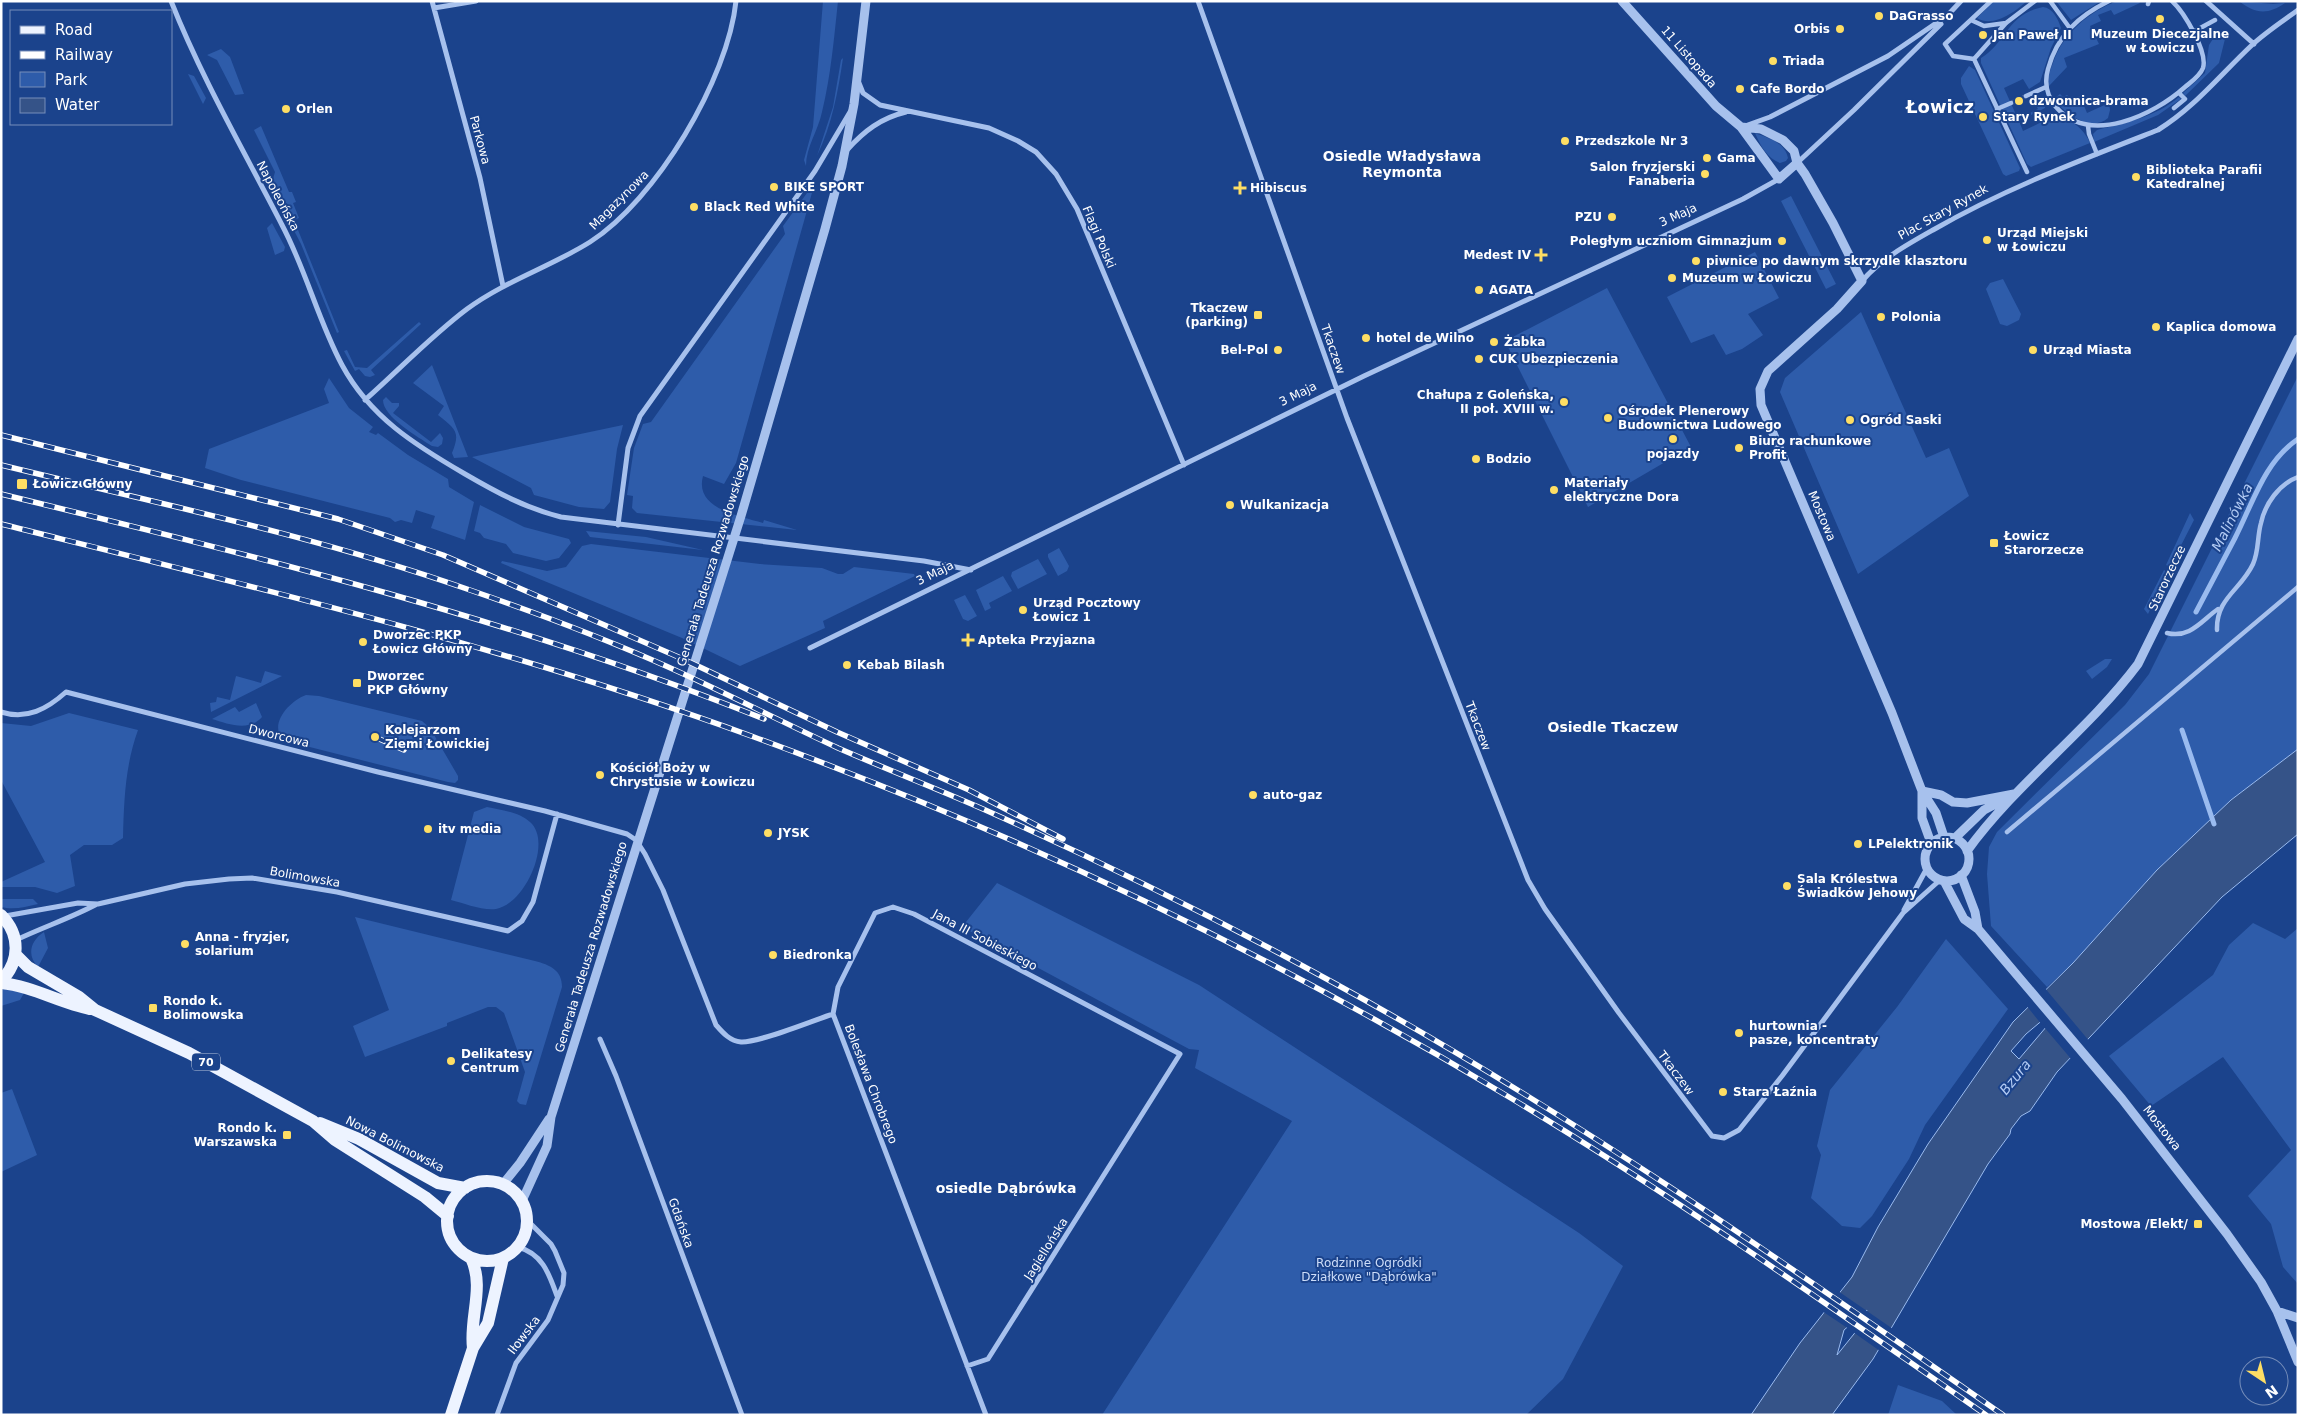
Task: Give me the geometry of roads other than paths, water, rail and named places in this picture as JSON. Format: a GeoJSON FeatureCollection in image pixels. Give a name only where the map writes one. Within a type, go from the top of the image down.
{"type":"FeatureCollection","features":[{"type":"Feature","properties":{"kind":"main road"},"geometry":{"type":"LineString","coordinates":[[2,916],[13,931],[16,955]]}},
{"type":"Feature","properties":{"kind":"main road","name":"70"},"geometry":{"type":"LineString","coordinates":[[1,982],[13,965],[16,955]]}},
{"type":"Feature","properties":{"kind":"main road","name":"Nowa Bolimowska"},"geometry":{"type":"LineString","coordinates":[[16,955],[28,967],[95,1010],[188,1053],[313,1121],[359,1139],[438,1183],[465,1188]]}},
{"type":"Feature","properties":{"kind":"main road","name":"Nowa Bolimowska"},"geometry":{"type":"LineString","coordinates":[[1,982],[19,985],[75,1006],[95,1010]]}},
{"type":"Feature","properties":{"kind":"main road","name":"Nowa Bolimowska"},"geometry":{"type":"LineString","coordinates":[[313,1121],[335,1140],[425,1197],[448,1216]]}},
{"type":"Feature","properties":{"kind":"main road","name":"70"},"geometry":{"type":"LineString","coordinates":[[465,1188],[484,1182],[503,1184]]}},
{"type":"Feature","properties":{"kind":"main road"},"geometry":{"type":"LineString","coordinates":[[465,1188],[451,1205],[448,1216],[450,1236],[455,1245],[471,1258],[493,1261],[504,1258],[518,1247],[523,1239],[527,1220],[522,1201],[514,1191],[503,1184]]}},
{"type":"Feature","properties":{"kind":"main road"},"geometry":{"type":"LineString","coordinates":[[471,1258],[477,1277],[471,1334],[473,1348]]}},
{"type":"Feature","properties":{"kind":"main road"},"geometry":{"type":"LineString","coordinates":[[451,1415],[473,1348],[488,1323],[504,1258]]}},
{"type":"Feature","properties":{"kind":"street","name":"Napoleońska"},"geometry":{"type":"LineString","coordinates":[[171,1],[201,71],[292,244],[337,355],[365,400],[408,439],[511,500],[561,517],[924,562],[971,570]]}},
{"type":"Feature","properties":{"kind":"street","name":"Parkowa"},"geometry":{"type":"LineString","coordinates":[[432,1],[480,178],[504,286]]}},
{"type":"Feature","properties":{"kind":"street"},"geometry":{"type":"LineString","coordinates":[[434,8],[476,1]]}},
{"type":"Feature","properties":{"kind":"street","name":"Magazynowa"},"geometry":{"type":"LineString","coordinates":[[365,400],[455,319],[504,286],[581,247],[600,234],[657,176],[678,145],[710,86],[729,38],[736,1]]}},
{"type":"Feature","properties":{"kind":"street","name":"Tkaczew"},"geometry":{"type":"LineString","coordinates":[[1198,1],[1337,390],[1528,880],[1545,909],[1618,1013],[1712,1136],[1724,1138],[1738,1130],[1782,1076],[1903,913],[1927,868]]}},
{"type":"Feature","properties":{"kind":"street","name":"11 Listopada"},"geometry":{"type":"LineString","coordinates":[[1622,1],[1716,106],[1740,127],[1779,179]]}},
{"type":"Feature","properties":{"kind":"street"},"geometry":{"type":"LineString","coordinates":[[1797,164],[1911,55],[1961,1]]}},
{"type":"Feature","properties":{"kind":"street"},"geometry":{"type":"LineString","coordinates":[[1974,59],[1953,56],[1945,44],[1991,1]]}},
{"type":"Feature","properties":{"kind":"street"},"geometry":{"type":"LineString","coordinates":[[1974,59],[2006,23],[2035,1]]}},
{"type":"Feature","properties":{"kind":"street"},"geometry":{"type":"LineString","coordinates":[[2050,1],[2069,27]]}},
{"type":"Feature","properties":{"kind":"street"},"geometry":{"type":"LineString","coordinates":[[2109,1],[2069,27],[2052,54],[2046,76],[2046,87],[2058,110],[2070,119],[2088,126],[2133,119],[2154,110],[2179,93],[2201,73],[2204,66],[2199,44],[2178,7],[2172,1]]}},
{"type":"Feature","properties":{"kind":"street"},"geometry":{"type":"LineString","coordinates":[[2206,1],[2254,44]]}},
{"type":"Feature","properties":{"kind":"street","name":"Generała Tadeusza Rozwadowskiego"},"geometry":{"type":"LineString","coordinates":[[522,1201],[547,1146],[551,1117],[741,516],[825,229],[854,104],[866,2]]}},
{"type":"Feature","properties":{"kind":"street","name":"Plac Stary Rynek"},"geometry":{"type":"LineString","coordinates":[[1862,281],[1892,255],[1960,214],[2006,192],[2158,130],[2186,110],[2254,44],[2298,10]]}},
{"type":"Feature","properties":{"kind":"street"},"geometry":{"type":"LineString","coordinates":[[1740,127],[1770,117],[1888,56],[1948,15]]}},
{"type":"Feature","properties":{"kind":"street"},"geometry":{"type":"LineString","coordinates":[[1971,20],[1984,26],[2006,23]]}},
{"type":"Feature","properties":{"kind":"street"},"geometry":{"type":"LineString","coordinates":[[2193,32],[2214,20]]}},
{"type":"Feature","properties":{"kind":"street"},"geometry":{"type":"LineString","coordinates":[[1974,59],[2027,172]]}},
{"type":"Feature","properties":{"kind":"street","name":"Flagi Polski"},"geometry":{"type":"LineString","coordinates":[[858,73],[859,85],[870,100],[880,105],[906,112],[962,122],[1004,134],[1036,152],[1056,174],[1077,209],[1184,465]]}},
{"type":"Feature","properties":{"kind":"street"},"geometry":{"type":"LineString","coordinates":[[2026,96],[2046,87]]}},
{"type":"Feature","properties":{"kind":"street"},"geometry":{"type":"LineString","coordinates":[[2174,108],[2185,99],[2179,93]]}},
{"type":"Feature","properties":{"kind":"street"},"geometry":{"type":"LineString","coordinates":[[1998,109],[2011,103]]}},
{"type":"Feature","properties":{"kind":"street"},"geometry":{"type":"LineString","coordinates":[[618,525],[628,448],[640,416],[815,171],[854,104]]}},
{"type":"Feature","properties":{"kind":"street","name":"Flagi Polski"},"geometry":{"type":"LineString","coordinates":[[844,152],[871,127],[889,116],[906,112]]}},
{"type":"Feature","properties":{"kind":"street"},"geometry":{"type":"LineString","coordinates":[[2088,126],[2097,154]]}},
{"type":"Feature","properties":{"kind":"street"},"geometry":{"type":"LineString","coordinates":[[1740,127],[1761,129],[1783,140],[1794,151],[1797,164],[1805,174],[1833,223],[1862,281]]}},
{"type":"Feature","properties":{"kind":"street","name":"3 Maja"},"geometry":{"type":"LineString","coordinates":[[810,648],[1337,390],[1743,199],[1779,179],[1797,164]]}},
{"type":"Feature","properties":{"kind":"street","name":"Mostowa"},"geometry":{"type":"LineString","coordinates":[[1862,281],[1837,310],[1768,371],[1760,389],[1761,405],[1892,713],[1922,791],[1936,813],[1944,837]]}},
{"type":"Feature","properties":{"kind":"street","name":"Starorzecze"},"geometry":{"type":"LineString","coordinates":[[1968,851],[2014,794],[2119,690],[2138,664],[2298,339]]}},
{"type":"Feature","properties":{"kind":"street"},"geometry":{"type":"LineString","coordinates":[[2217,630],[2216,618],[2222,606],[2252,566],[2261,523],[2271,499],[2285,484],[2298,477]]}},
{"type":"Feature","properties":{"kind":"street"},"geometry":{"type":"LineString","coordinates":[[2007,832],[2298,587]]}},
{"type":"Feature","properties":{"kind":"street"},"geometry":{"type":"LineString","coordinates":[[2167,633],[2177,634],[2193,630],[2222,606]]}},
{"type":"Feature","properties":{"kind":"street","name":"Dworcowa"},"geometry":{"type":"LineString","coordinates":[[1,712],[26,715],[40,711],[51,705],[66,692],[378,772],[558,814],[617,830],[636,840]]}},
{"type":"Feature","properties":{"kind":"street"},"geometry":{"type":"LineString","coordinates":[[1922,791],[1941,795],[1953,802],[1967,803],[2014,794]]}},
{"type":"Feature","properties":{"kind":"street","name":"Mostowa"},"geometry":{"type":"LineString","coordinates":[[1922,791],[1922,818],[1931,844]]}},
{"type":"Feature","properties":{"kind":"street","name":"Starorzecze"},"geometry":{"type":"LineString","coordinates":[[1955,838],[1984,810],[2014,794]]}},
{"type":"Feature","properties":{"kind":"street","name":"Bolimowska"},"geometry":{"type":"LineString","coordinates":[[15,940],[98,904],[185,884],[229,878],[252,878],[337,892],[508,931],[522,921],[533,902],[558,814]]}},
{"type":"Feature","properties":{"kind":"street"},"geometry":{"type":"LineString","coordinates":[[1944,837],[1955,838],[1968,851],[1968,864],[1962,875],[1953,880],[1942,880],[1932,876],[1927,868],[1926,853],[1931,844],[1944,837]]}},
{"type":"Feature","properties":{"kind":"street","name":"Bolesława Chrobrego"},"geometry":{"type":"LineString","coordinates":[[636,840],[663,890],[716,1025],[726,1037],[741,1042],[759,1039],[833,1014],[986,1415]]}},
{"type":"Feature","properties":{"kind":"street","name":"Mostowa"},"geometry":{"type":"LineString","coordinates":[[1962,875],[1980,931]]}},
{"type":"Feature","properties":{"kind":"street","name":"Tkaczew"},"geometry":{"type":"LineString","coordinates":[[1903,913],[1942,880]]}},
{"type":"Feature","properties":{"kind":"street","name":"Mostowa"},"geometry":{"type":"LineString","coordinates":[[1942,880],[1964,919],[1980,931],[2122,1098],[2227,1234],[2261,1282],[2277,1311],[2298,1362]]}},
{"type":"Feature","properties":{"kind":"street","name":"Bolimowska"},"geometry":{"type":"LineString","coordinates":[[2,916],[17,916],[78,903],[98,904]]}},
{"type":"Feature","properties":{"kind":"street","name":"Jana III Sobieskiego"},"geometry":{"type":"LineString","coordinates":[[833,1014],[838,987],[875,913],[894,907],[914,914],[1180,1054]]}},
{"type":"Feature","properties":{"kind":"street","name":"Gdańska"},"geometry":{"type":"LineString","coordinates":[[600,1039],[616,1076],[742,1415]]}},
{"type":"Feature","properties":{"kind":"street","name":"Jagiellońska"},"geometry":{"type":"LineString","coordinates":[[967,1366],[988,1359],[1180,1054]]}},
{"type":"Feature","properties":{"kind":"street","name":"Generała Tadeusza Rozwadowskiego"},"geometry":{"type":"LineString","coordinates":[[503,1184],[520,1163],[551,1117]]}},
{"type":"Feature","properties":{"kind":"street","name":"Iłowska"},"geometry":{"type":"LineString","coordinates":[[497,1415],[513,1368],[521,1354],[548,1320],[563,1285],[564,1273],[555,1251],[551,1244],[527,1220]]}},
{"type":"Feature","properties":{"kind":"street"},"geometry":{"type":"LineString","coordinates":[[518,1247],[539,1258],[547,1271],[557,1296]]}},
{"type":"Feature","properties":{"kind":"street"},"geometry":{"type":"LineString","coordinates":[[2277,1311],[2298,1318]]}},
{"type":"Feature","properties":{"kind":"water","name":"Bzura"},"geometry":{"type":"Polygon","coordinates":[[[2298,749],[2298,834],[2222,897],[2057,1072],[2030,1111],[2021,1116],[1988,1164],[1873,1359],[1832,1415],[1751,1415],[1800,1343],[1852,1277],[1878,1227],[1928,1144],[2013,1022],[2073,963],[2157,870],[2231,800],[2298,749]],[[2057,1008],[2026,1034],[2011,1051],[2019,1059],[2047,1026],[2057,1008]],[[1867,1310],[1844,1330],[1837,1355],[1862,1324],[1867,1310]]]}},
{"type":"Feature","properties":{"kind":"waterway","name":"Malinówka"},"geometry":{"type":"LineString","coordinates":[[2196,612],[2235,538],[2260,484],[2276,459],[2298,439]]}},
{"type":"Feature","properties":{"kind":"waterway","name":"Malinówka"},"geometry":{"type":"LineString","coordinates":[[2182,730],[2214,824]]}},
{"type":"Feature","properties":{"kind":"tunnel"},"geometry":{"type":"LineString","coordinates":[[2011,103],[2026,96]]}},
{"type":"Feature","properties":{"kind":"railway"},"geometry":{"type":"LineString","coordinates":[[1,435],[338,519],[443,555],[683,659],[837,732],[969,790],[1063,839]]}},
{"type":"Feature","properties":{"kind":"railway"},"geometry":{"type":"LineString","coordinates":[[1,465],[294,536],[467,589],[642,655],[838,748],[983,809],[1072,850],[1204,914],[1334,983],[1507,1083],[1675,1190],[2003,1415]]}},
{"type":"Feature","properties":{"kind":"railway"},"geometry":{"type":"LineString","coordinates":[[1,494],[291,567],[482,621],[671,683],[764,719]]}},
{"type":"Feature","properties":{"kind":"railway"},"geometry":{"type":"LineString","coordinates":[[1,524],[380,620],[568,675],[754,737],[852,774],[1045,855],[1234,945],[1419,1044],[1509,1097],[1691,1212],[1986,1415]]}},
{"type":"Feature","properties":{"kind":"railway"},"geometry":{"type":"LineString","coordinates":[[375,737],[404,750]]}},
{"type":"Feature","properties":{"kind":"place","name":"DaGrasso"},"geometry":{"type":"Point","coordinates":[1879,16]}},
{"type":"Feature","properties":{"kind":"place","name":"Muzeum Diecezjalne w Łowiczu"},"geometry":{"type":"Point","coordinates":[2160,19]}},
{"type":"Feature","properties":{"kind":"place","name":"Orbis"},"geometry":{"type":"Point","coordinates":[1840,29]}},
{"type":"Feature","properties":{"kind":"place","name":"Jan Paweł II"},"geometry":{"type":"Point","coordinates":[1983,35]}},
{"type":"Feature","properties":{"kind":"place","name":"Triada"},"geometry":{"type":"Point","coordinates":[1773,61]}},
{"type":"Feature","properties":{"kind":"place","name":"Cafe Bordo"},"geometry":{"type":"Point","coordinates":[1740,89]}},
{"type":"Feature","properties":{"kind":"place","name":"dzwonnica-brama"},"geometry":{"type":"Point","coordinates":[2019,101]}},
{"type":"Feature","properties":{"kind":"place","name":"Orlen"},"geometry":{"type":"Point","coordinates":[286,109]}},
{"type":"Feature","properties":{"kind":"place","name":"Stary Rynek"},"geometry":{"type":"Point","coordinates":[1983,117]}},
{"type":"Feature","properties":{"kind":"place","name":"Przedszkole Nr 3"},"geometry":{"type":"Point","coordinates":[1565,141]}},
{"type":"Feature","properties":{"kind":"place","name":"Gama"},"geometry":{"type":"Point","coordinates":[1707,158]}},
{"type":"Feature","properties":{"kind":"place","name":"Salon fryzjerski Fanaberia"},"geometry":{"type":"Point","coordinates":[1705,174]}},
{"type":"Feature","properties":{"kind":"place","name":"Biblioteka Parafii Katedralnej"},"geometry":{"type":"Point","coordinates":[2136,177]}},
{"type":"Feature","properties":{"kind":"place","name":"BIKE SPORT"},"geometry":{"type":"Point","coordinates":[774,187]}},
{"type":"Feature","properties":{"kind":"place","name":"Hibiscus"},"geometry":{"type":"Point","coordinates":[1240,188]}},
{"type":"Feature","properties":{"kind":"place","name":"Black Red White"},"geometry":{"type":"Point","coordinates":[694,207]}},
{"type":"Feature","properties":{"kind":"place","name":"PZU"},"geometry":{"type":"Point","coordinates":[1612,217]}},
{"type":"Feature","properties":{"kind":"place","name":"Urząd Miejski w Łowiczu"},"geometry":{"type":"Point","coordinates":[1987,240]}},
{"type":"Feature","properties":{"kind":"place","name":"Poległym uczniom Gimnazjum"},"geometry":{"type":"Point","coordinates":[1782,241]}},
{"type":"Feature","properties":{"kind":"place","name":"Medest IV"},"geometry":{"type":"Point","coordinates":[1541,255]}},
{"type":"Feature","properties":{"kind":"place","name":"piwnice po dawnym skrzydle klasztoru"},"geometry":{"type":"Point","coordinates":[1696,261]}},
{"type":"Feature","properties":{"kind":"place","name":"Muzeum w Łowiczu"},"geometry":{"type":"Point","coordinates":[1672,278]}},
{"type":"Feature","properties":{"kind":"place","name":"AGATA"},"geometry":{"type":"Point","coordinates":[1479,290]}},
{"type":"Feature","properties":{"kind":"place","name":"Tkaczew (parking)"},"geometry":{"type":"Point","coordinates":[1258,315]}},
{"type":"Feature","properties":{"kind":"place","name":"Polonia"},"geometry":{"type":"Point","coordinates":[1881,317]}},
{"type":"Feature","properties":{"kind":"place","name":"Kaplica domowa"},"geometry":{"type":"Point","coordinates":[2156,327]}},
{"type":"Feature","properties":{"kind":"place","name":"hotel de Wilno"},"geometry":{"type":"Point","coordinates":[1366,338]}},
{"type":"Feature","properties":{"kind":"place","name":"Żabka"},"geometry":{"type":"Point","coordinates":[1494,342]}},
{"type":"Feature","properties":{"kind":"place","name":"Bel-Pol"},"geometry":{"type":"Point","coordinates":[1278,350]}},
{"type":"Feature","properties":{"kind":"place","name":"Urząd Miasta"},"geometry":{"type":"Point","coordinates":[2033,350]}},
{"type":"Feature","properties":{"kind":"place","name":"CUK Ubezpieczenia"},"geometry":{"type":"Point","coordinates":[1479,359]}},
{"type":"Feature","properties":{"kind":"place","name":"Chałupa z Goleńska, II poł. XVIII w."},"geometry":{"type":"Point","coordinates":[1564,402]}},
{"type":"Feature","properties":{"kind":"place","name":"Ośrodek Plenerowy Budownictwa Ludowego"},"geometry":{"type":"Point","coordinates":[1608,418]}},
{"type":"Feature","properties":{"kind":"place","name":"Ogród Saski"},"geometry":{"type":"Point","coordinates":[1850,420]}},
{"type":"Feature","properties":{"kind":"place","name":"pojazdy"},"geometry":{"type":"Point","coordinates":[1673,439]}},
{"type":"Feature","properties":{"kind":"place","name":"Biuro rachunkowe Profit"},"geometry":{"type":"Point","coordinates":[1739,448]}},
{"type":"Feature","properties":{"kind":"place","name":"Bodzio"},"geometry":{"type":"Point","coordinates":[1476,459]}},
{"type":"Feature","properties":{"kind":"place","name":"Łowicz Główny"},"geometry":{"type":"Point","coordinates":[22,484]}},
{"type":"Feature","properties":{"kind":"place","name":"Materiały elektryczne Dora"},"geometry":{"type":"Point","coordinates":[1554,490]}},
{"type":"Feature","properties":{"kind":"place","name":"Wulkanizacja"},"geometry":{"type":"Point","coordinates":[1230,505]}},
{"type":"Feature","properties":{"kind":"place","name":"Łowicz Starorzecze"},"geometry":{"type":"Point","coordinates":[1994,543]}},
{"type":"Feature","properties":{"kind":"place","name":"Urząd Pocztowy Łowicz 1"},"geometry":{"type":"Point","coordinates":[1023,610]}},
{"type":"Feature","properties":{"kind":"place","name":"Apteka Przyjazna"},"geometry":{"type":"Point","coordinates":[968,640]}},
{"type":"Feature","properties":{"kind":"place","name":"Dworzec PKP Łowicz Główny"},"geometry":{"type":"Point","coordinates":[363,642]}},
{"type":"Feature","properties":{"kind":"place","name":"Kebab Bilash"},"geometry":{"type":"Point","coordinates":[847,665]}},
{"type":"Feature","properties":{"kind":"place","name":"Dworzec PKP Główny"},"geometry":{"type":"Point","coordinates":[357,683]}},
{"type":"Feature","properties":{"kind":"place","name":"Kolejarzom Ziemi Łowickiej"},"geometry":{"type":"Point","coordinates":[375,737]}},
{"type":"Feature","properties":{"kind":"place","name":"Kościół Boży w Chrystusie w Łowiczu"},"geometry":{"type":"Point","coordinates":[600,775]}},
{"type":"Feature","properties":{"kind":"place","name":"auto-gaz"},"geometry":{"type":"Point","coordinates":[1253,795]}},
{"type":"Feature","properties":{"kind":"place","name":"itv media"},"geometry":{"type":"Point","coordinates":[428,829]}},
{"type":"Feature","properties":{"kind":"place","name":"JYSK"},"geometry":{"type":"Point","coordinates":[768,833]}},
{"type":"Feature","properties":{"kind":"place","name":"LPelektronik"},"geometry":{"type":"Point","coordinates":[1858,844]}},
{"type":"Feature","properties":{"kind":"place","name":"Sala Królestwa Świadków Jehowy"},"geometry":{"type":"Point","coordinates":[1787,886]}},
{"type":"Feature","properties":{"kind":"place","name":"Anna - fryzjer, solarium"},"geometry":{"type":"Point","coordinates":[185,944]}},
{"type":"Feature","properties":{"kind":"place","name":"Biedronka"},"geometry":{"type":"Point","coordinates":[773,955]}},
{"type":"Feature","properties":{"kind":"place","name":"Rondo k. Bolimowska"},"geometry":{"type":"Point","coordinates":[153,1008]}},
{"type":"Feature","properties":{"kind":"place","name":"hurtownia - pasze, koncentraty"},"geometry":{"type":"Point","coordinates":[1739,1033]}},
{"type":"Feature","properties":{"kind":"place","name":"Delikatesy Centrum"},"geometry":{"type":"Point","coordinates":[451,1061]}},
{"type":"Feature","properties":{"kind":"place","name":"Stara Łaźnia"},"geometry":{"type":"Point","coordinates":[1723,1092]}},
{"type":"Feature","properties":{"kind":"place","name":"Rondo k. Warszawska"},"geometry":{"type":"Point","coordinates":[287,1135]}},
{"type":"Feature","properties":{"kind":"place","name":"Mostowa /Elekt/"},"geometry":{"type":"Point","coordinates":[2198,1224]}},
{"type":"Feature","properties":{"kind":"district","name":"Łowicz"},"geometry":{"type":"Point","coordinates":[1940,107]}},
{"type":"Feature","properties":{"kind":"district","name":"Osiedle Władysława Reymonta"},"geometry":{"type":"Point","coordinates":[1402,164]}},
{"type":"Feature","properties":{"kind":"district","name":"Osiedle Tkaczew"},"geometry":{"type":"Point","coordinates":[1613,727]}},
{"type":"Feature","properties":{"kind":"district","name":"osiedle Dąbrówka"},"geometry":{"type":"Point","coordinates":[1006,1188]}},
{"type":"Feature","properties":{"kind":"park label","name":"Rodzinne Ogródki Działkowe \"Dąbrówka\""},"geometry":{"type":"Point","coordinates":[1369,1270]}}]}
